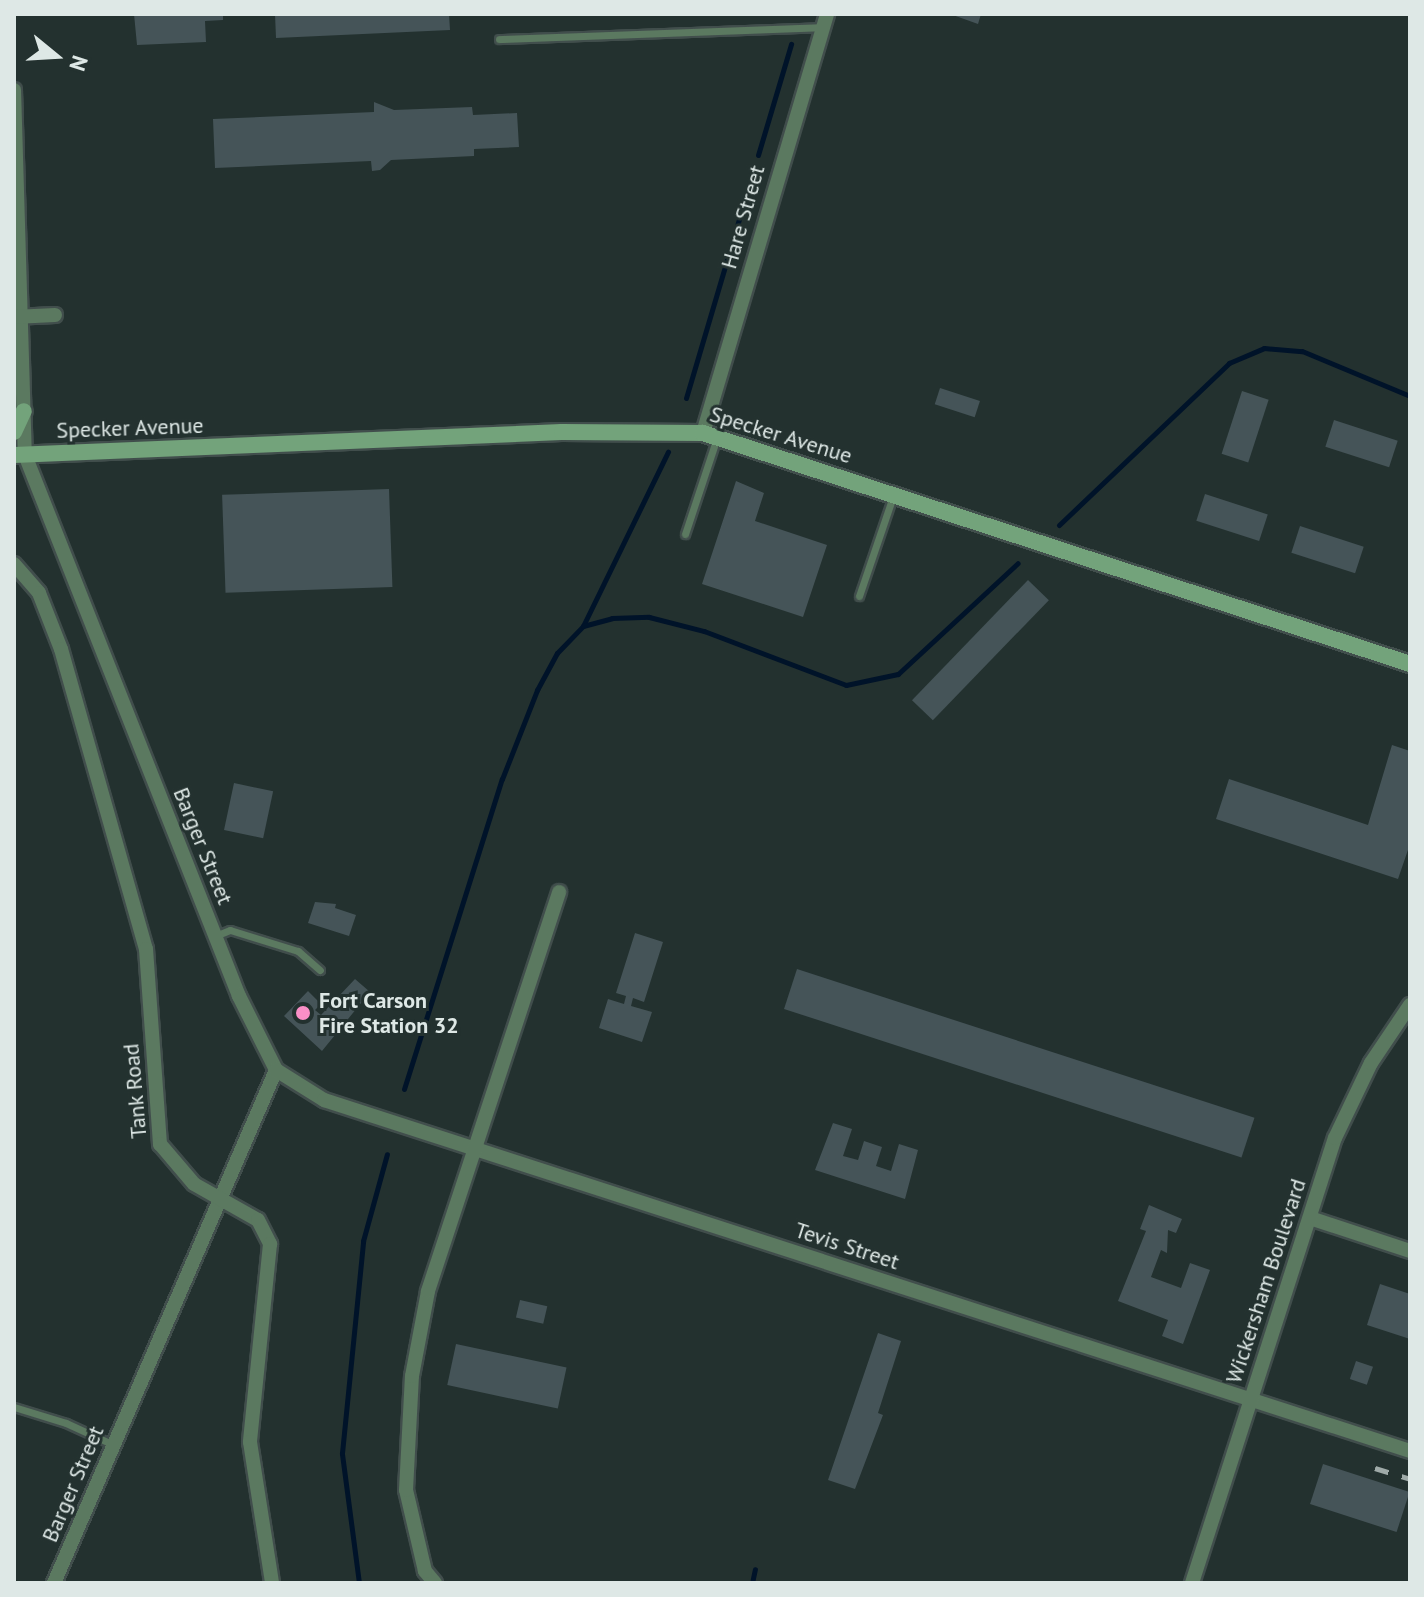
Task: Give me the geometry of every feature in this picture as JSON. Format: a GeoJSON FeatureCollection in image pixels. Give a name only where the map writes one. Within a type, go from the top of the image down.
{"type":"FeatureCollection","features":[{"type":"Feature","properties":{"kind":"street","name":"Hare Street"},"geometry":{"type":"LineString","coordinates":[[710,435],[825,21]]}},
{"type":"Feature","properties":{"kind":"street","name":"Barger Street"},"geometry":{"type":"LineString","coordinates":[[14,90],[17,317],[24,411],[20,455],[262,1049],[276,1070],[54,1583]]}},
{"type":"Feature","properties":{"kind":"street"},"geometry":{"type":"LineString","coordinates":[[17,317],[55,315]]}},
{"type":"Feature","properties":{"kind":"street"},"geometry":{"type":"LineString","coordinates":[[14,432],[24,411]]}},
{"type":"Feature","properties":{"kind":"street","name":"Specker Avenue"},"geometry":{"type":"LineString","coordinates":[[20,455],[591,431],[710,435],[1410,664]]}},
{"type":"Feature","properties":{"kind":"street","name":"Tank Road"},"geometry":{"type":"LineString","coordinates":[[14,564],[39,593],[56,635],[146,949],[160,1144],[181,1174],[258,1220],[270,1244],[250,1442],[272,1583]]}},
{"type":"Feature","properties":{"kind":"street"},"geometry":{"type":"LineString","coordinates":[[435,1583],[425,1571],[406,1490],[412,1376],[428,1291],[559,892]]}},
{"type":"Feature","properties":{"kind":"street","name":"Wickersham Boulevard"},"geometry":{"type":"LineString","coordinates":[[1192,1583],[1346,1111],[1410,1005]]}},
{"type":"Feature","properties":{"kind":"street","name":"Tevis Street"},"geometry":{"type":"LineString","coordinates":[[276,1070],[324,1100],[1410,1451]]}},
{"type":"Feature","properties":{"kind":"street"},"geometry":{"type":"LineString","coordinates":[[1310,1218],[1410,1251]]}},
{"type":"Feature","properties":{"kind":"lane"},"geometry":{"type":"LineString","coordinates":[[499,39],[825,21]]}},
{"type":"Feature","properties":{"kind":"lane"},"geometry":{"type":"LineString","coordinates":[[685,534],[710,435]]}},
{"type":"Feature","properties":{"kind":"lane"},"geometry":{"type":"LineString","coordinates":[[859,596],[894,493]]}},
{"type":"Feature","properties":{"kind":"lane"},"geometry":{"type":"LineString","coordinates":[[215,936],[230,930],[285,947],[320,970]]}},
{"type":"Feature","properties":{"kind":"lane"},"geometry":{"type":"LineString","coordinates":[[14,1407],[114,1445]]}},
{"type":"Feature","properties":{"kind":"building"},"geometry":{"type":"Polygon","coordinates":[[[134,14],[223,14],[223,20],[205,21],[206,42],[137,45],[134,14]]]}},
{"type":"Feature","properties":{"kind":"building"},"geometry":{"type":"Polygon","coordinates":[[[275,14],[449,14],[450,30],[276,38],[275,14]]]}},
{"type":"Feature","properties":{"kind":"building"},"geometry":{"type":"Polygon","coordinates":[[[950,14],[981,14],[978,24],[950,14]]]}},
{"type":"Feature","properties":{"kind":"building"},"geometry":{"type":"Polygon","coordinates":[[[374,102],[394,110],[472,107],[473,115],[517,113],[519,147],[474,149],[474,156],[391,160],[380,170],[372,171],[371,161],[215,168],[213,119],[374,112],[374,102]]]}},
{"type":"Feature","properties":{"kind":"building"},"geometry":{"type":"Polygon","coordinates":[[[940,388],[980,401],[975,417],[935,404],[940,388]]]}},
{"type":"Feature","properties":{"kind":"building"},"geometry":{"type":"Polygon","coordinates":[[[1242,391],[1269,400],[1248,462],[1222,454],[1242,391]]]}},
{"type":"Feature","properties":{"kind":"building"},"geometry":{"type":"Polygon","coordinates":[[[1334,420],[1398,441],[1389,467],[1325,447],[1334,420]]]}},
{"type":"Feature","properties":{"kind":"building"},"geometry":{"type":"Polygon","coordinates":[[[736,481],[764,493],[755,521],[827,545],[803,617],[702,584],[736,481]]]}},
{"type":"Feature","properties":{"kind":"building"},"geometry":{"type":"Polygon","coordinates":[[[389,489],[392,587],[226,593],[222,495],[389,489]]]}},
{"type":"Feature","properties":{"kind":"building"},"geometry":{"type":"Polygon","coordinates":[[[1205,494],[1268,514],[1259,541],[1196,521],[1205,494]]]}},
{"type":"Feature","properties":{"kind":"building"},"geometry":{"type":"Polygon","coordinates":[[[1300,526],[1364,547],[1355,573],[1291,553],[1300,526]]]}},
{"type":"Feature","properties":{"kind":"building"},"geometry":{"type":"Polygon","coordinates":[[[1028,580],[1049,600],[933,720],[912,700],[1028,580]]]}},
{"type":"Feature","properties":{"kind":"building"},"geometry":{"type":"Polygon","coordinates":[[[1392,745],[1410,751],[1410,844],[1398,879],[1216,819],[1229,779],[1368,825],[1392,745]]]}},
{"type":"Feature","properties":{"kind":"building"},"geometry":{"type":"Polygon","coordinates":[[[234,783],[273,791],[263,838],[224,830],[234,783]]]}},
{"type":"Feature","properties":{"kind":"building"},"geometry":{"type":"Polygon","coordinates":[[[315,902],[336,904],[335,908],[356,915],[349,936],[308,923],[315,902]]]}},
{"type":"Feature","properties":{"kind":"building"},"geometry":{"type":"Polygon","coordinates":[[[635,933],[663,942],[644,1002],[633,998],[631,1006],[652,1012],[642,1042],[599,1028],[608,999],[624,1004],[626,996],[616,993],[635,933]]]}},
{"type":"Feature","properties":{"kind":"building"},"geometry":{"type":"Polygon","coordinates":[[[797,969],[1254,1118],[1241,1158],[784,1009],[797,969]]]}},
{"type":"Feature","properties":{"kind":"building","name":"Fort Carson Fire Station 32"},"geometry":{"type":"Polygon","coordinates":[[[355,979],[370,992],[322,1051],[284,1016],[308,991],[321,1004],[315,1010],[321,1015],[355,979]]]}},
{"type":"Feature","properties":{"kind":"building"},"geometry":{"type":"Polygon","coordinates":[[[833,1123],[852,1129],[843,1156],[858,1160],[864,1141],[882,1147],[876,1166],[891,1171],[899,1144],[918,1150],[905,1199],[815,1170],[833,1123]]]}},
{"type":"Feature","properties":{"kind":"building"},"geometry":{"type":"Polygon","coordinates":[[[1149,1205],[1182,1219],[1176,1233],[1168,1230],[1167,1253],[1161,1250],[1151,1277],[1181,1288],[1190,1263],[1210,1270],[1183,1344],[1162,1336],[1168,1320],[1118,1301],[1146,1231],[1140,1229],[1149,1205]]]}},
{"type":"Feature","properties":{"kind":"building"},"geometry":{"type":"Polygon","coordinates":[[[1380,1284],[1410,1294],[1410,1339],[1367,1325],[1380,1284]]]}},
{"type":"Feature","properties":{"kind":"building"},"geometry":{"type":"Polygon","coordinates":[[[520,1300],[547,1306],[543,1324],[516,1318],[520,1300]]]}},
{"type":"Feature","properties":{"kind":"building"},"geometry":{"type":"Polygon","coordinates":[[[878,1333],[901,1341],[878,1413],[883,1415],[855,1489],[828,1480],[878,1333]]]}},
{"type":"Feature","properties":{"kind":"building"},"geometry":{"type":"Polygon","coordinates":[[[456,1344],[567,1367],[558,1409],[447,1385],[456,1344]]]}},
{"type":"Feature","properties":{"kind":"building"},"geometry":{"type":"Polygon","coordinates":[[[1356,1361],[1373,1367],[1367,1385],[1350,1379],[1356,1361]]]}},
{"type":"Feature","properties":{"kind":"building"},"geometry":{"type":"Polygon","coordinates":[[[1323,1464],[1410,1492],[1397,1532],[1310,1504],[1323,1464]]]}},
{"type":"Feature","properties":{"kind":"waterway"},"geometry":{"type":"LineString","coordinates":[[758,155],[791,44]]}},
{"type":"Feature","properties":{"kind":"waterway"},"geometry":{"type":"LineString","coordinates":[[686,398],[743,206]]}},
{"type":"Feature","properties":{"kind":"waterway"},"geometry":{"type":"LineString","coordinates":[[1059,525],[1229,363],[1264,348],[1302,351],[1410,396]]}},
{"type":"Feature","properties":{"kind":"waterway"},"geometry":{"type":"LineString","coordinates":[[583,626],[668,452]]}},
{"type":"Feature","properties":{"kind":"waterway"},"geometry":{"type":"LineString","coordinates":[[404,1089],[502,779],[537,690],[557,653],[583,626],[612,618],[649,617],[704,631],[846,685],[898,674],[1018,563]]}},
{"type":"Feature","properties":{"kind":"waterway"},"geometry":{"type":"LineString","coordinates":[[359,1583],[342,1453],[363,1241],[387,1154]]}},
{"type":"Feature","properties":{"kind":"waterway"},"geometry":{"type":"LineString","coordinates":[[752,1583],[755,1569]]}},
{"type":"Feature","properties":{"kind":"railway"},"geometry":{"type":"LineString","coordinates":[[1375,1468],[1410,1479]]}},
{"type":"Feature","properties":{"kind":"place","name":"Fort Carson Fire Station 32"},"geometry":{"type":"Point","coordinates":[303,1013]}}]}
